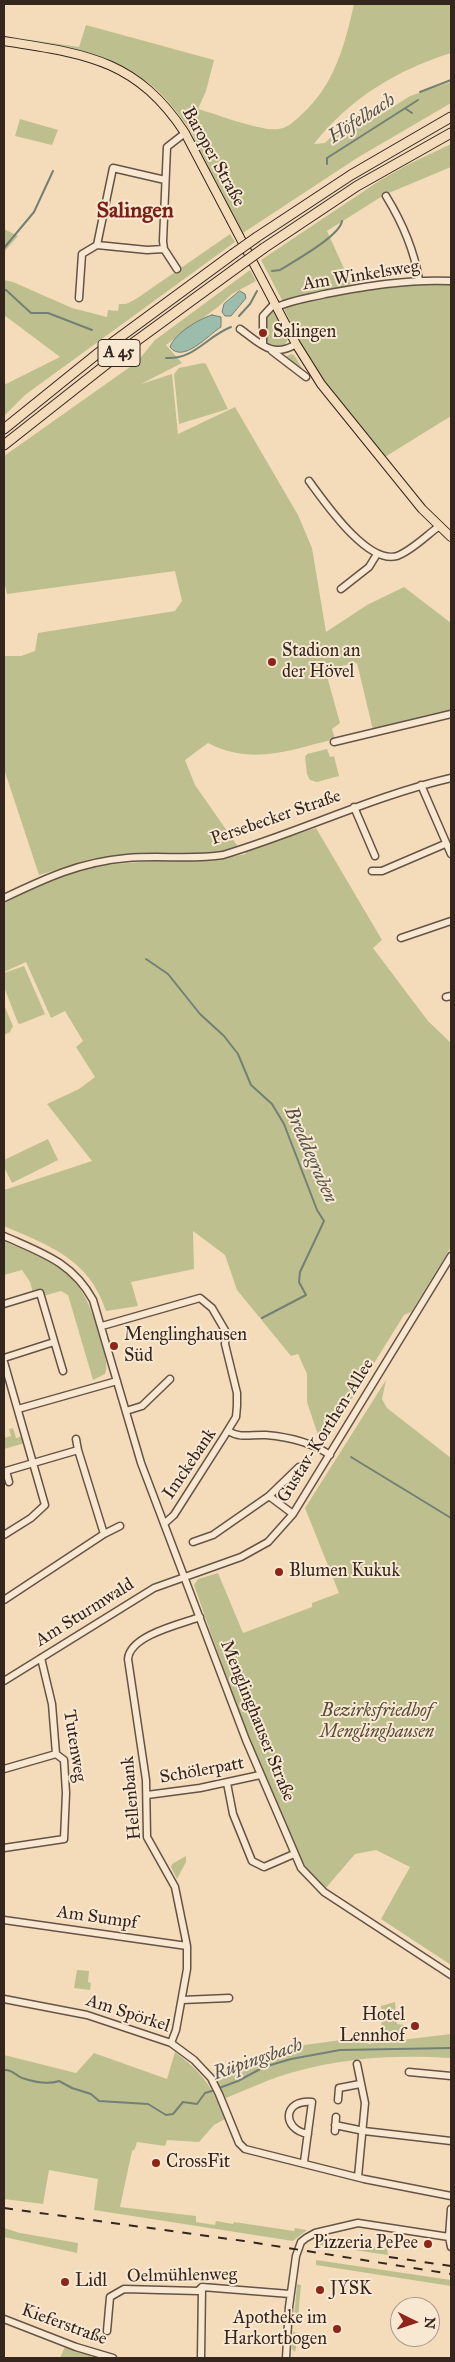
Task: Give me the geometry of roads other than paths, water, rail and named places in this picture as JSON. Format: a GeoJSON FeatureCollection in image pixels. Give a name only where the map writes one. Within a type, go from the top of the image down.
{"type":"FeatureCollection","features":[{"type":"Feature","properties":{"kind":"highway","name":"A 45"},"geometry":{"type":"LineString","coordinates":[[4,429],[97,354],[257,237],[351,175],[451,117]]}},
{"type":"Feature","properties":{"kind":"highway","name":"A 45"},"geometry":{"type":"LineString","coordinates":[[4,445],[132,344],[264,248],[357,186],[451,133]]}},
{"type":"Feature","properties":{"kind":"main road","name":"Baroper Straße"},"geometry":{"type":"LineString","coordinates":[[4,41],[77,54],[115,67],[142,83],[171,112],[186,133],[296,344],[336,405],[438,527],[451,537]]}},
{"type":"Feature","properties":{"kind":"street"},"geometry":{"type":"LineString","coordinates":[[177,269],[164,249],[167,147],[186,133]]}},
{"type":"Feature","properties":{"kind":"street"},"geometry":{"type":"LineString","coordinates":[[97,244],[113,168],[165,180]]}},
{"type":"Feature","properties":{"kind":"street"},"geometry":{"type":"LineString","coordinates":[[386,196],[398,216],[415,256],[419,280]]}},
{"type":"Feature","properties":{"kind":"street"},"geometry":{"type":"LineString","coordinates":[[79,298],[82,254],[97,244],[147,250],[164,249]]}},
{"type":"Feature","properties":{"kind":"street","name":"Am Winkelsweg"},"geometry":{"type":"LineString","coordinates":[[276,305],[343,291],[419,280],[451,281]]}},
{"type":"Feature","properties":{"kind":"street"},"geometry":{"type":"LineString","coordinates":[[265,346],[264,312],[276,305]]}},
{"type":"Feature","properties":{"kind":"street"},"geometry":{"type":"LineString","coordinates":[[240,329],[306,377]]}},
{"type":"Feature","properties":{"kind":"street"},"geometry":{"type":"LineString","coordinates":[[265,346],[276,351],[283,351],[296,344]]}},
{"type":"Feature","properties":{"kind":"street"},"geometry":{"type":"LineString","coordinates":[[309,480],[337,518],[377,554],[389,557],[399,555],[438,527]]}},
{"type":"Feature","properties":{"kind":"street"},"geometry":{"type":"LineString","coordinates":[[341,589],[369,567],[377,554]]}},
{"type":"Feature","properties":{"kind":"street"},"geometry":{"type":"LineString","coordinates":[[334,742],[451,714]]}},
{"type":"Feature","properties":{"kind":"street","name":"Persebecker Straße"},"geometry":{"type":"LineString","coordinates":[[4,898],[68,868],[102,860],[150,857],[208,858],[223,855],[421,785],[451,778]]}},
{"type":"Feature","properties":{"kind":"street"},"geometry":{"type":"LineString","coordinates":[[421,785],[445,844],[451,854]]}},
{"type":"Feature","properties":{"kind":"street","name":"Persebecker Straße"},"geometry":{"type":"LineString","coordinates":[[354,808],[375,856]]}},
{"type":"Feature","properties":{"kind":"street"},"geometry":{"type":"LineString","coordinates":[[372,871],[382,871],[445,844]]}},
{"type":"Feature","properties":{"kind":"street"},"geometry":{"type":"LineString","coordinates":[[402,938],[451,921]]}},
{"type":"Feature","properties":{"kind":"street","name":"Menglinghauser Straße"},"geometry":{"type":"LineString","coordinates":[[4,1236],[49,1256],[70,1269],[82,1281],[89,1292],[102,1326],[141,1464],[260,1775],[294,1854],[309,1878],[324,1892],[451,1975]]}},
{"type":"Feature","properties":{"kind":"street","name":"Gustav-Korthen-Allee"},"geometry":{"type":"LineString","coordinates":[[185,1577],[241,1558],[268,1542],[293,1514],[451,1256]]}},
{"type":"Feature","properties":{"kind":"street"},"geometry":{"type":"LineString","coordinates":[[4,1304],[40,1293],[62,1371]]}},
{"type":"Feature","properties":{"kind":"street"},"geometry":{"type":"LineString","coordinates":[[102,1326],[196,1299],[205,1300],[220,1320],[226,1332],[225,1344],[237,1393],[236,1416],[228,1431]]}},
{"type":"Feature","properties":{"kind":"street"},"geometry":{"type":"LineString","coordinates":[[4,1358],[54,1342]]}},
{"type":"Feature","properties":{"kind":"street"},"geometry":{"type":"LineString","coordinates":[[4,1362],[44,1507],[4,1535]]}},
{"type":"Feature","properties":{"kind":"street"},"geometry":{"type":"LineString","coordinates":[[126,1411],[142,1406],[170,1379]]}},
{"type":"Feature","properties":{"kind":"street"},"geometry":{"type":"LineString","coordinates":[[18,1409],[118,1381]]}},
{"type":"Feature","properties":{"kind":"street","name":"Imckebank"},"geometry":{"type":"LineString","coordinates":[[165,1523],[174,1515],[228,1431],[237,1436],[265,1435],[300,1440],[330,1454]]}},
{"type":"Feature","properties":{"kind":"street"},"geometry":{"type":"LineString","coordinates":[[76,1439],[104,1534]]}},
{"type":"Feature","properties":{"kind":"street"},"geometry":{"type":"LineString","coordinates":[[9,1482],[5,1467],[78,1450]]}},
{"type":"Feature","properties":{"kind":"street"},"geometry":{"type":"LineString","coordinates":[[193,1542],[213,1534],[269,1496],[299,1467]]}},
{"type":"Feature","properties":{"kind":"street"},"geometry":{"type":"LineString","coordinates":[[269,1496],[293,1514]]}},
{"type":"Feature","properties":{"kind":"street"},"geometry":{"type":"LineString","coordinates":[[4,1600],[104,1534],[120,1526]]}},
{"type":"Feature","properties":{"kind":"street","name":"Am Sturmwald"},"geometry":{"type":"LineString","coordinates":[[4,1681],[155,1588],[185,1577]]}},
{"type":"Feature","properties":{"kind":"street","name":"Hellenbank"},"geometry":{"type":"LineString","coordinates":[[171,2043],[182,2000],[188,1963],[187,1946],[175,1887],[147,1837],[147,1795],[129,1654],[142,1639],[200,1617]]}},
{"type":"Feature","properties":{"kind":"street","name":"Tutenweg"},"geometry":{"type":"LineString","coordinates":[[4,1848],[64,1839],[66,1793],[64,1760],[56,1754],[52,1704],[41,1658]]}},
{"type":"Feature","properties":{"kind":"street"},"geometry":{"type":"LineString","coordinates":[[4,1769],[56,1754]]}},
{"type":"Feature","properties":{"kind":"street","name":"Schölerpatt"},"geometry":{"type":"LineString","coordinates":[[147,1795],[227,1784],[260,1775]]}},
{"type":"Feature","properties":{"kind":"street"},"geometry":{"type":"LineString","coordinates":[[227,1784],[233,1814],[252,1861],[264,1867],[294,1854]]}},
{"type":"Feature","properties":{"kind":"street","name":"Am Sumpf"},"geometry":{"type":"LineString","coordinates":[[4,1920],[187,1946]]}},
{"type":"Feature","properties":{"kind":"street"},"geometry":{"type":"LineString","coordinates":[[182,2000],[229,1998]]}},
{"type":"Feature","properties":{"kind":"street","name":"Am Spörkel"},"geometry":{"type":"LineString","coordinates":[[4,1999],[87,2015],[171,2043],[200,2066],[215,2085],[241,2146],[358,2177],[451,2195]]}},
{"type":"Feature","properties":{"kind":"street"},"geometry":{"type":"LineString","coordinates":[[357,2064],[365,2103],[364,2131],[358,2177]]}},
{"type":"Feature","properties":{"kind":"street"},"geometry":{"type":"LineString","coordinates":[[409,2072],[451,2076]]}},
{"type":"Feature","properties":{"kind":"street"},"geometry":{"type":"LineString","coordinates":[[338,2100],[339,2088],[360,2084]]}},
{"type":"Feature","properties":{"kind":"street"},"geometry":{"type":"LineString","coordinates":[[304,2162],[308,2134],[312,2102],[302,2102],[292,2107],[289,2114],[290,2121],[296,2130],[308,2134]]}},
{"type":"Feature","properties":{"kind":"street"},"geometry":{"type":"LineString","coordinates":[[336,2117],[335,2128],[451,2141]]}},
{"type":"Feature","properties":{"kind":"street"},"geometry":{"type":"LineString","coordinates":[[451,2195],[451,2204]]}},
{"type":"Feature","properties":{"kind":"street"},"geometry":{"type":"LineString","coordinates":[[451,2209],[449,2236],[451,2247]]}},
{"type":"Feature","properties":{"kind":"street"},"geometry":{"type":"LineString","coordinates":[[286,2358],[290,2294],[297,2249],[301,2242],[310,2235],[358,2222],[449,2236]]}},
{"type":"Feature","properties":{"kind":"street"},"geometry":{"type":"LineString","coordinates":[[201,2358],[202,2287]]}},
{"type":"Feature","properties":{"kind":"street","name":"Oelmühlenweg"},"geometry":{"type":"LineString","coordinates":[[107,2331],[110,2297],[124,2289],[198,2291],[202,2287],[290,2294]]}},
{"type":"Feature","properties":{"kind":"street","name":"Kieferstraße"},"geometry":{"type":"LineString","coordinates":[[4,2319],[76,2347],[113,2358]]}},
{"type":"Feature","properties":{"kind":"waterway","name":"Höfelbach"},"geometry":{"type":"LineString","coordinates":[[420,92],[451,80]]}},
{"type":"Feature","properties":{"kind":"waterway","name":"Höfelbach"},"geometry":{"type":"LineString","coordinates":[[327,164],[327,158],[418,100]]}},
{"type":"Feature","properties":{"kind":"waterway"},"geometry":{"type":"LineString","coordinates":[[406,109],[412,113]]}},
{"type":"Feature","properties":{"kind":"waterway"},"geometry":{"type":"LineString","coordinates":[[4,248],[34,212],[53,171]]}},
{"type":"Feature","properties":{"kind":"waterway","name":"Höfelbach"},"geometry":{"type":"LineString","coordinates":[[272,271],[280,270],[316,248],[333,234],[342,221]]}},
{"type":"Feature","properties":{"kind":"waterway","name":"Höfelbach"},"geometry":{"type":"LineString","coordinates":[[4,290],[31,313],[48,313],[92,330]]}},
{"type":"Feature","properties":{"kind":"waterway","name":"Höfelbach"},"geometry":{"type":"LineString","coordinates":[[239,316],[250,304],[257,291]]}},
{"type":"Feature","properties":{"kind":"waterway","name":"Höfelbach"},"geometry":{"type":"LineString","coordinates":[[166,358],[176,358],[185,355],[231,327]]}},
{"type":"Feature","properties":{"kind":"waterway","name":"Breddegraben"},"geometry":{"type":"LineString","coordinates":[[146,959],[168,974],[200,1014],[224,1036],[238,1054],[251,1085],[272,1104],[284,1124],[317,1210],[324,1221],[300,1272],[299,1282],[306,1295],[262,1318]]}},
{"type":"Feature","properties":{"kind":"waterway","name":"Breddegraben"},"geometry":{"type":"LineString","coordinates":[[351,1457],[451,1518]]}},
{"type":"Feature","properties":{"kind":"waterway","name":"Rüpingsbach"},"geometry":{"type":"LineString","coordinates":[[219,2088],[238,2081],[264,2067],[291,2059],[340,2050],[451,2048]]}},
{"type":"Feature","properties":{"kind":"waterway","name":"Rüpingsbach"},"geometry":{"type":"LineString","coordinates":[[4,2070],[9,2070],[22,2078],[36,2082],[50,2083],[59,2081],[72,2088],[91,2094],[99,2101],[148,2104],[166,2115],[173,2114],[183,2102],[197,2104],[205,2093],[215,2090]]}},
{"type":"Feature","properties":{"kind":"railway"},"geometry":{"type":"LineString","coordinates":[[4,2208],[244,2241],[451,2274]]}},
{"type":"Feature","properties":{"kind":"railway"},"geometry":{"type":"LineString","coordinates":[[389,2257],[451,2266]]}},
{"type":"Feature","properties":{"kind":"place","name":"Salingen"},"geometry":{"type":"Point","coordinates":[263,333]}},
{"type":"Feature","properties":{"kind":"place","name":"Stadion an der Hövel"},"geometry":{"type":"Point","coordinates":[272,662]}},
{"type":"Feature","properties":{"kind":"place","name":"Menglinghausen Süd"},"geometry":{"type":"Point","coordinates":[114,1346]}},
{"type":"Feature","properties":{"kind":"place","name":"Blumen Kukuk"},"geometry":{"type":"Point","coordinates":[279,1572]}},
{"type":"Feature","properties":{"kind":"place","name":"Hotel Lennhof"},"geometry":{"type":"Point","coordinates":[415,2026]}},
{"type":"Feature","properties":{"kind":"place","name":"CrossFit"},"geometry":{"type":"Point","coordinates":[156,2163]}},
{"type":"Feature","properties":{"kind":"place","name":"Pizzeria PePee"},"geometry":{"type":"Point","coordinates":[428,2244]}},
{"type":"Feature","properties":{"kind":"place","name":"Lidl"},"geometry":{"type":"Point","coordinates":[65,2282]}},
{"type":"Feature","properties":{"kind":"place","name":"JYSK"},"geometry":{"type":"Point","coordinates":[320,2290]}},
{"type":"Feature","properties":{"kind":"place","name":"Apotheke im Harkortbogen"},"geometry":{"type":"Point","coordinates":[337,2329]}},
{"type":"Feature","properties":{"kind":"district","name":"Salingen"},"geometry":{"type":"Point","coordinates":[135,212]}},
{"type":"Feature","properties":{"kind":"park label","name":"Bezirksfriedhof Menglinghausen"},"geometry":{"type":"Point","coordinates":[377,1722]}}]}
